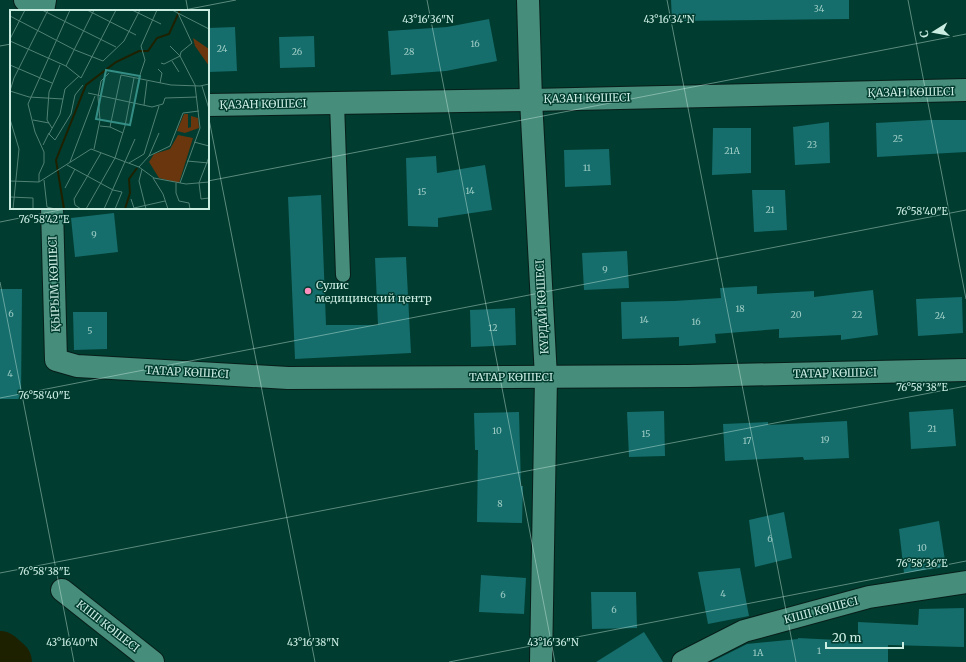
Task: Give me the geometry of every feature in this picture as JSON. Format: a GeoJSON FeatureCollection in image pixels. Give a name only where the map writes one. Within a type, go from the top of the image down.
{"type":"FeatureCollection","features":[{"type":"Feature","properties":{"kind":"street"},"geometry":{"type":"LineString","coordinates":[[25,0],[35,10]]}},
{"type":"Feature","properties":{"kind":"street"},"geometry":{"type":"LineString","coordinates":[[44,10],[45,0]]}},
{"type":"Feature","properties":{"kind":"street","name":"КҮРДАЙ КӨШЕСІ"},"geometry":{"type":"LineString","coordinates":[[528,0],[531,100],[546,377],[541,662]]}},
{"type":"Feature","properties":{"kind":"street","name":"ҚАЗАН КӨШЕСІ"},"geometry":{"type":"LineString","coordinates":[[209,105],[531,100],[966,90]]}},
{"type":"Feature","properties":{"kind":"street","name":"ҚЫРЫМ КӨШЕСІ"},"geometry":{"type":"LineString","coordinates":[[52,209],[56,360]]}},
{"type":"Feature","properties":{"kind":"street","name":"ТАТАР КӨШЕСІ"},"geometry":{"type":"LineString","coordinates":[[56,360],[77,366],[288,378],[688,376],[966,370]]}},
{"type":"Feature","properties":{"kind":"street","name":"КІШІ КӨШЕСІ"},"geometry":{"type":"LineString","coordinates":[[683,662],[744,631],[869,597],[966,582]]}},
{"type":"Feature","properties":{"kind":"street","name":"КІШІ КӨШЕСІ"},"geometry":{"type":"LineString","coordinates":[[62,590],[153,662]]}},
{"type":"Feature","properties":{"kind":"lane"},"geometry":{"type":"LineString","coordinates":[[337,103],[344,275]]}},
{"type":"Feature","properties":{"kind":"building"},"geometry":{"type":"Polygon","coordinates":[[[671,0],[849,0],[849,19],[672,21],[671,0]]]}},
{"type":"Feature","properties":{"kind":"building"},"geometry":{"type":"Polygon","coordinates":[[[489,19],[497,61],[446,71],[391,75],[388,31],[447,27],[489,19]]]}},
{"type":"Feature","properties":{"kind":"building"},"geometry":{"type":"Polygon","coordinates":[[[235,27],[237,71],[209,72],[209,28],[235,27]]]}},
{"type":"Feature","properties":{"kind":"building"},"geometry":{"type":"Polygon","coordinates":[[[314,36],[315,67],[280,68],[279,37],[314,36]]]}},
{"type":"Feature","properties":{"kind":"building"},"geometry":{"type":"Polygon","coordinates":[[[966,120],[966,152],[877,157],[876,123],[966,120]]]}},
{"type":"Feature","properties":{"kind":"building"},"geometry":{"type":"Polygon","coordinates":[[[829,122],[830,163],[795,165],[793,127],[829,122]]]}},
{"type":"Feature","properties":{"kind":"building"},"geometry":{"type":"Polygon","coordinates":[[[713,128],[751,128],[751,173],[712,175],[713,128]]]}},
{"type":"Feature","properties":{"kind":"building"},"geometry":{"type":"Polygon","coordinates":[[[609,149],[611,185],[565,187],[564,150],[609,149]]]}},
{"type":"Feature","properties":{"kind":"building"},"geometry":{"type":"Polygon","coordinates":[[[436,156],[437,173],[485,165],[492,210],[438,218],[438,227],[408,226],[406,158],[436,156]]]}},
{"type":"Feature","properties":{"kind":"building"},"geometry":{"type":"Polygon","coordinates":[[[752,190],[785,190],[787,230],[754,232],[752,190]]]}},
{"type":"Feature","properties":{"kind":"building","name":"Сулис медицинский центр"},"geometry":{"type":"Polygon","coordinates":[[[321,195],[326,325],[378,325],[375,258],[406,257],[411,353],[295,359],[288,197],[321,195]]]}},
{"type":"Feature","properties":{"kind":"building"},"geometry":{"type":"Polygon","coordinates":[[[114,213],[118,252],[75,257],[71,218],[114,213]]]}},
{"type":"Feature","properties":{"kind":"building"},"geometry":{"type":"Polygon","coordinates":[[[627,251],[629,288],[584,290],[582,253],[627,251]]]}},
{"type":"Feature","properties":{"kind":"building"},"geometry":{"type":"Polygon","coordinates":[[[757,286],[757,294],[814,291],[814,297],[873,290],[878,335],[841,340],[841,335],[779,338],[779,329],[715,334],[716,343],[679,346],[679,337],[622,339],[621,302],[721,298],[720,288],[757,286]]]}},
{"type":"Feature","properties":{"kind":"building"},"geometry":{"type":"Polygon","coordinates":[[[0,289],[22,289],[21,399],[0,399],[0,289]]]}},
{"type":"Feature","properties":{"kind":"building"},"geometry":{"type":"Polygon","coordinates":[[[962,297],[963,333],[918,336],[916,299],[962,297]]]}},
{"type":"Feature","properties":{"kind":"building"},"geometry":{"type":"Polygon","coordinates":[[[515,308],[516,345],[471,347],[470,310],[515,308]]]}},
{"type":"Feature","properties":{"kind":"building"},"geometry":{"type":"Polygon","coordinates":[[[73,312],[107,312],[107,349],[74,350],[73,312]]]}},
{"type":"Feature","properties":{"kind":"building"},"geometry":{"type":"Polygon","coordinates":[[[953,409],[956,446],[911,449],[909,412],[953,409]]]}},
{"type":"Feature","properties":{"kind":"building"},"geometry":{"type":"Polygon","coordinates":[[[664,411],[665,456],[629,457],[627,412],[664,411]]]}},
{"type":"Feature","properties":{"kind":"building"},"geometry":{"type":"Polygon","coordinates":[[[519,412],[521,486],[523,486],[522,523],[477,522],[478,450],[475,450],[474,413],[519,412]]]}},
{"type":"Feature","properties":{"kind":"building"},"geometry":{"type":"Polygon","coordinates":[[[847,421],[849,458],[804,460],[803,457],[725,461],[723,424],[768,422],[768,425],[847,421]]]}},
{"type":"Feature","properties":{"kind":"building"},"geometry":{"type":"Polygon","coordinates":[[[784,512],[792,558],[755,567],[749,520],[784,512]]]}},
{"type":"Feature","properties":{"kind":"building"},"geometry":{"type":"Polygon","coordinates":[[[939,521],[946,567],[904,573],[899,529],[939,521]]]}},
{"type":"Feature","properties":{"kind":"building"},"geometry":{"type":"Polygon","coordinates":[[[740,568],[749,616],[708,624],[698,572],[740,568]]]}},
{"type":"Feature","properties":{"kind":"building"},"geometry":{"type":"Polygon","coordinates":[[[481,575],[526,578],[524,614],[479,612],[481,575]]]}},
{"type":"Feature","properties":{"kind":"building"},"geometry":{"type":"Polygon","coordinates":[[[591,592],[636,592],[637,628],[592,629],[591,592]]]}},
{"type":"Feature","properties":{"kind":"building"},"geometry":{"type":"Polygon","coordinates":[[[964,608],[964,647],[888,645],[888,662],[711,662],[747,644],[798,638],[858,641],[858,622],[918,625],[919,609],[964,608]]]}},
{"type":"Feature","properties":{"kind":"building"},"geometry":{"type":"Polygon","coordinates":[[[644,632],[663,662],[596,662],[644,632]]]}},
{"type":"Feature","properties":{"kind":"waterway"},"geometry":{"type":"LineString","coordinates":[[0,654],[9,662]]}},
{"type":"Feature","properties":{"kind":"place","name":"Сулис медицинский центр"},"geometry":{"type":"Point","coordinates":[308,291]}}]}
